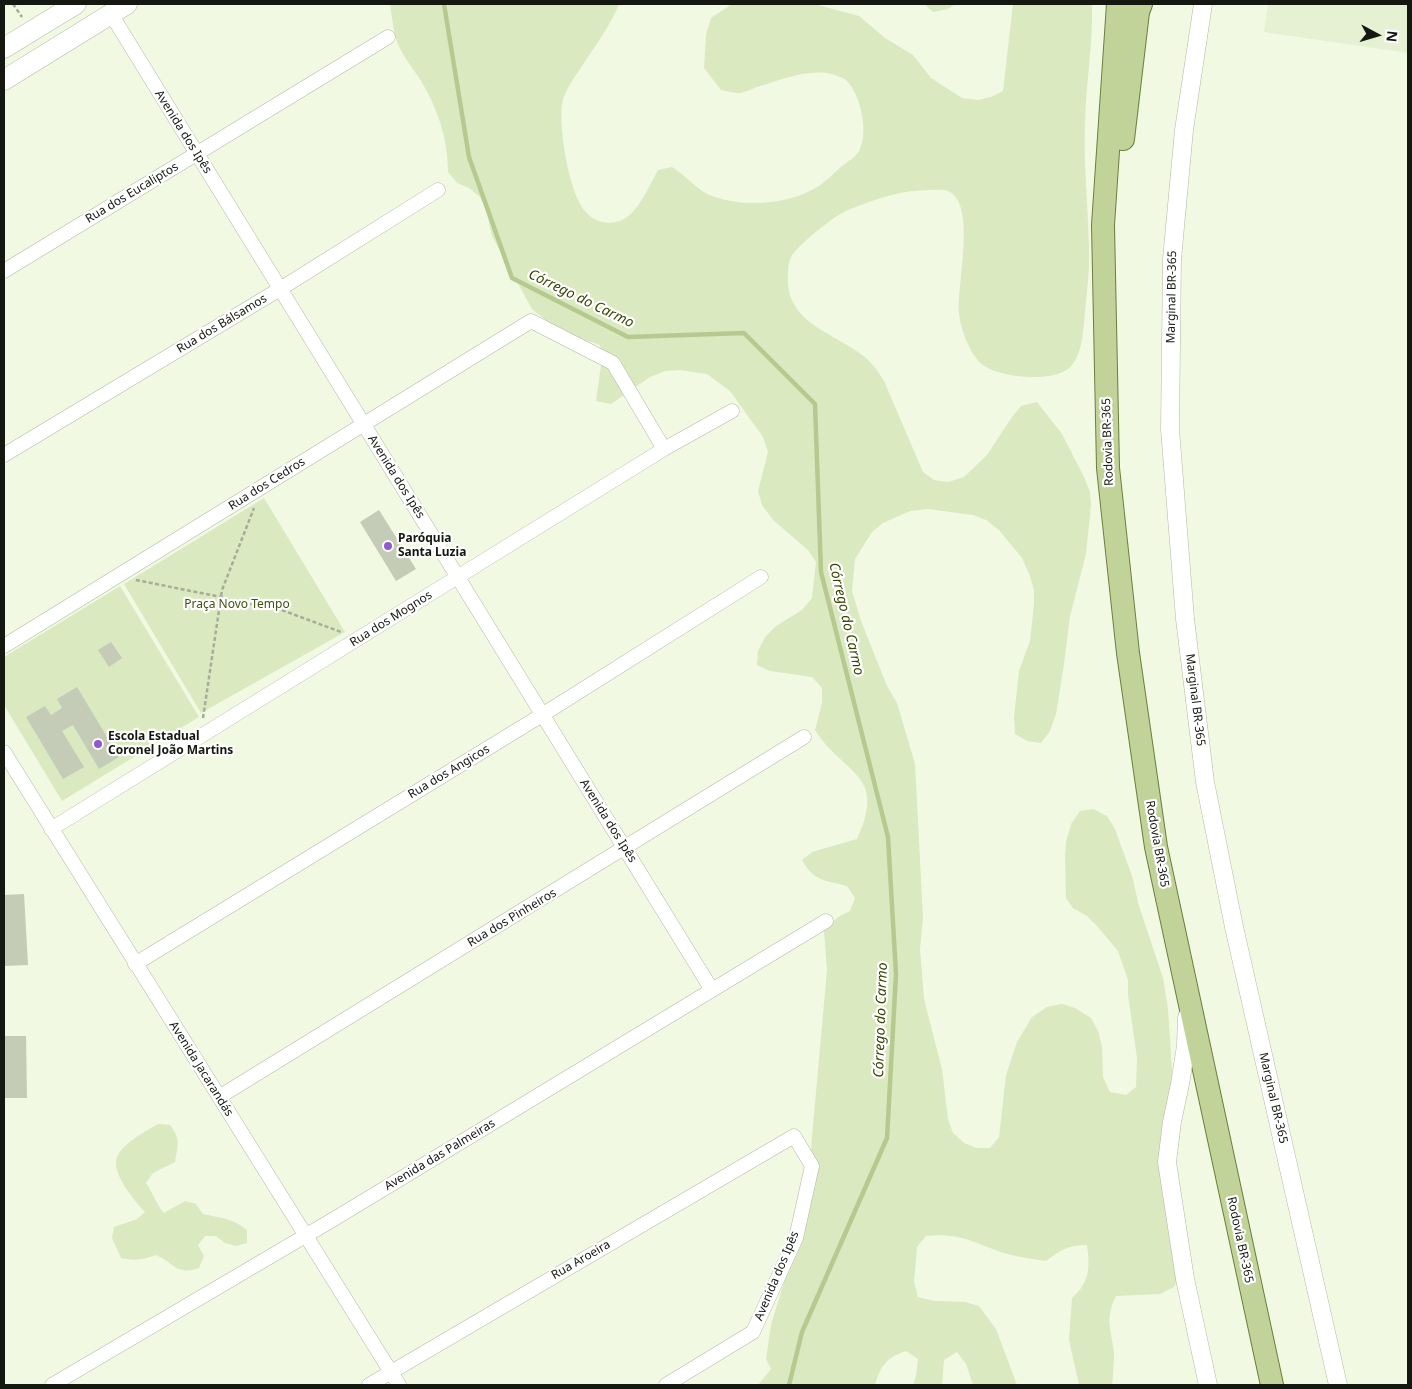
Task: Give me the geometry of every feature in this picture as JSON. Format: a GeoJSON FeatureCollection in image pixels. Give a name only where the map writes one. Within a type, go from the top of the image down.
{"type":"FeatureCollection","features":[{"type":"Feature","properties":{"kind":"main road"},"geometry":{"type":"LineString","coordinates":[[4,48],[76,4]]}},
{"type":"Feature","properties":{"kind":"main road","name":"Rodovia BR-365"},"geometry":{"type":"LineString","coordinates":[[1118,4],[1103,224],[1108,468],[1128,653],[1156,847],[1272,1385]]}},
{"type":"Feature","properties":{"kind":"main road","name":"Rodovia BR-365"},"geometry":{"type":"LineString","coordinates":[[1105,293],[1138,12],[1141,4]]}},
{"type":"Feature","properties":{"kind":"main road"},"geometry":{"type":"LineString","coordinates":[[4,80],[119,9]]}},
{"type":"Feature","properties":{"kind":"street","name":"Marginal BR-365"},"geometry":{"type":"LineString","coordinates":[[1203,4],[1184,130],[1172,259],[1170,429],[1185,619],[1205,782],[1234,927],[1338,1385]]}},
{"type":"Feature","properties":{"kind":"street","name":"Avenida dos Ipês"},"geometry":{"type":"LineString","coordinates":[[119,9],[197,154],[712,990]]}},
{"type":"Feature","properties":{"kind":"street","name":"Rua dos Eucaliptos"},"geometry":{"type":"LineString","coordinates":[[4,272],[388,37]]}},
{"type":"Feature","properties":{"kind":"street","name":"Rua dos Bálsamos"},"geometry":{"type":"LineString","coordinates":[[4,455],[280,289],[438,190]]}},
{"type":"Feature","properties":{"kind":"street","name":"Rua dos Cedros"},"geometry":{"type":"LineString","coordinates":[[4,646],[531,321],[613,364],[664,450]]}},
{"type":"Feature","properties":{"kind":"street","name":"Rua dos Mognos"},"geometry":{"type":"LineString","coordinates":[[51,829],[664,450],[732,411]]}},
{"type":"Feature","properties":{"kind":"street","name":"Rua dos Angicos"},"geometry":{"type":"LineString","coordinates":[[135,964],[542,715],[761,577]]}},
{"type":"Feature","properties":{"kind":"street","name":"Rua dos Pinheiros"},"geometry":{"type":"LineString","coordinates":[[219,1098],[804,737]]}},
{"type":"Feature","properties":{"kind":"street","name":"Avenida Jacarandás"},"geometry":{"type":"LineString","coordinates":[[4,752],[399,1385]]}},
{"type":"Feature","properties":{"kind":"street","name":"Avenida das Palmeiras"},"geometry":{"type":"LineString","coordinates":[[52,1385],[306,1236],[826,921]]}},
{"type":"Feature","properties":{"kind":"street"},"geometry":{"type":"LineString","coordinates":[[1187,994],[1186,1046],[1172,1122],[1167,1162],[1184,1270],[1208,1385]]}},
{"type":"Feature","properties":{"kind":"street","name":"Avenida dos Ipês"},"geometry":{"type":"LineString","coordinates":[[666,1385],[753,1332],[796,1238],[812,1166],[794,1136]]}},
{"type":"Feature","properties":{"kind":"street","name":"Rua Aroeira"},"geometry":{"type":"LineString","coordinates":[[369,1385],[794,1136]]}},
{"type":"Feature","properties":{"kind":"path"},"geometry":{"type":"LineString","coordinates":[[200,737],[222,590],[263,486]]}},
{"type":"Feature","properties":{"kind":"path"},"geometry":{"type":"LineString","coordinates":[[117,576],[221,597],[239,603],[271,606],[359,639]]}},
{"type":"Feature","properties":{"kind":"shaded area"},"geometry":{"type":"Polygon","coordinates":[[[1268,4],[1408,4],[1408,53],[1264,32],[1268,4]]]}},
{"type":"Feature","properties":{"kind":"green space"},"geometry":{"type":"Polygon","coordinates":[[[390,4],[619,4],[607,28],[569,87],[563,99],[562,110],[563,140],[574,190],[580,203],[590,216],[599,221],[609,223],[624,219],[635,210],[658,170],[672,167],[698,188],[715,197],[741,202],[768,202],[795,197],[819,186],[859,151],[863,134],[862,114],[856,95],[846,80],[841,77],[822,73],[803,74],[740,93],[721,90],[704,68],[706,35],[711,18],[732,4],[814,4],[859,16],[885,38],[913,55],[931,78],[962,98],[978,100],[991,97],[1003,91],[1013,4],[1092,4],[1085,141],[1089,268],[1082,340],[1072,365],[1065,371],[1055,375],[1042,377],[1015,376],[991,370],[973,354],[964,334],[959,312],[964,247],[962,213],[958,200],[948,191],[919,190],[898,193],[868,202],[842,213],[817,231],[795,252],[790,259],[788,272],[789,290],[794,304],[802,315],[814,325],[866,358],[878,372],[884,381],[923,472],[934,480],[948,482],[964,477],[987,455],[1021,406],[1037,402],[1062,434],[1090,492],[1091,505],[1086,554],[1070,616],[1056,714],[1050,731],[1041,743],[1027,741],[1015,734],[1014,717],[1019,671],[1030,641],[1034,590],[1022,558],[999,530],[986,520],[973,515],[928,509],[910,511],[883,523],[872,532],[855,559],[852,591],[861,621],[887,686],[897,703],[915,764],[923,918],[920,949],[924,999],[942,1069],[948,1119],[953,1133],[964,1143],[977,1148],[990,1148],[999,1137],[1006,1075],[1017,1042],[1032,1017],[1047,1007],[1062,1004],[1075,1008],[1091,1018],[1098,1031],[1102,1046],[1103,1077],[1110,1092],[1126,1095],[1136,1087],[1137,1058],[1128,995],[1128,980],[1118,951],[1097,926],[1087,916],[1073,908],[1066,898],[1066,842],[1071,824],[1080,811],[1093,809],[1107,816],[1115,829],[1132,876],[1139,906],[1163,978],[1168,1009],[1173,1086],[1166,1154],[1181,1273],[1174,1287],[1160,1294],[1116,1296],[1110,1312],[1114,1354],[1112,1385],[1079,1385],[1069,1340],[1072,1298],[1082,1286],[1087,1274],[1087,1245],[1065,1249],[1046,1261],[1004,1253],[958,1237],[938,1235],[926,1236],[917,1247],[914,1282],[918,1297],[934,1301],[965,1302],[979,1306],[996,1329],[1017,1385],[973,1385],[966,1364],[957,1352],[944,1360],[942,1385],[913,1385],[918,1359],[906,1351],[894,1356],[885,1363],[875,1385],[758,1385],[771,1369],[766,1359],[771,1325],[807,1192],[827,970],[824,931],[838,917],[850,911],[855,898],[847,886],[821,879],[806,867],[802,860],[812,852],[857,839],[865,817],[867,800],[865,787],[858,777],[826,745],[815,730],[822,703],[822,688],[812,677],[770,671],[757,665],[758,651],[765,637],[776,626],[802,610],[812,598],[816,562],[808,550],[773,520],[762,505],[758,491],[768,452],[763,437],[730,391],[707,374],[679,370],[665,371],[650,377],[611,404],[596,401],[602,358],[600,345],[557,329],[532,309],[492,236],[486,209],[480,197],[469,188],[457,183],[448,172],[444,136],[437,113],[421,81],[399,47],[390,4]]]}},
{"type":"Feature","properties":{"kind":"green space"},"geometry":{"type":"Polygon","coordinates":[[[924,4],[955,4],[948,9],[933,12],[924,4]]]}},
{"type":"Feature","properties":{"kind":"green space","name":"Praça Novo Tempo"},"geometry":{"type":"Polygon","coordinates":[[[264,498],[345,632],[201,713],[124,584],[264,498]]]}},
{"type":"Feature","properties":{"kind":"green space"},"geometry":{"type":"Polygon","coordinates":[[[120,586],[199,717],[62,801],[4,705],[4,657],[120,586]]]}},
{"type":"Feature","properties":{"kind":"green space"},"geometry":{"type":"Polygon","coordinates":[[[158,1124],[170,1125],[176,1134],[178,1142],[175,1162],[153,1173],[146,1183],[164,1213],[185,1201],[196,1204],[203,1214],[231,1221],[247,1230],[247,1243],[236,1246],[225,1243],[216,1236],[205,1236],[198,1245],[204,1256],[199,1268],[180,1270],[156,1255],[138,1260],[121,1258],[112,1238],[114,1227],[137,1219],[145,1212],[122,1182],[116,1162],[118,1156],[121,1150],[133,1140],[158,1124]]]}},
{"type":"Feature","properties":{"kind":"building","name":"Paróquia Santa Luzia"},"geometry":{"type":"Polygon","coordinates":[[[379,510],[416,569],[396,581],[360,522],[379,510]]]}},
{"type":"Feature","properties":{"kind":"building"},"geometry":{"type":"Polygon","coordinates":[[[111,642],[122,658],[109,667],[98,650],[111,642]]]}},
{"type":"Feature","properties":{"kind":"building","name":"Escola Estadual Coronel João Martins"},"geometry":{"type":"Polygon","coordinates":[[[77,687],[119,757],[99,769],[73,725],[62,731],[84,767],[63,779],[26,717],[45,706],[51,715],[62,708],[57,699],[77,687]]]}},
{"type":"Feature","properties":{"kind":"building"},"geometry":{"type":"Polygon","coordinates":[[[24,894],[28,965],[4,966],[4,895],[24,894]]]}},
{"type":"Feature","properties":{"kind":"building"},"geometry":{"type":"Polygon","coordinates":[[[4,1036],[26,1036],[27,1098],[4,1098],[4,1036]]]}},
{"type":"Feature","properties":{"kind":"waterway","name":"Córrego do Carmo"},"geometry":{"type":"LineString","coordinates":[[444,4],[469,157],[512,278],[628,337],[744,333],[815,404],[821,572],[888,837],[896,974],[887,1138],[802,1332],[789,1385]]}},
{"type":"Feature","properties":{"kind":"place","name":"Paróquia Santa Luzia"},"geometry":{"type":"Point","coordinates":[388,546]}},
{"type":"Feature","properties":{"kind":"place","name":"Escola Estadual Coronel João Martins"},"geometry":{"type":"Point","coordinates":[98,744]}}]}
